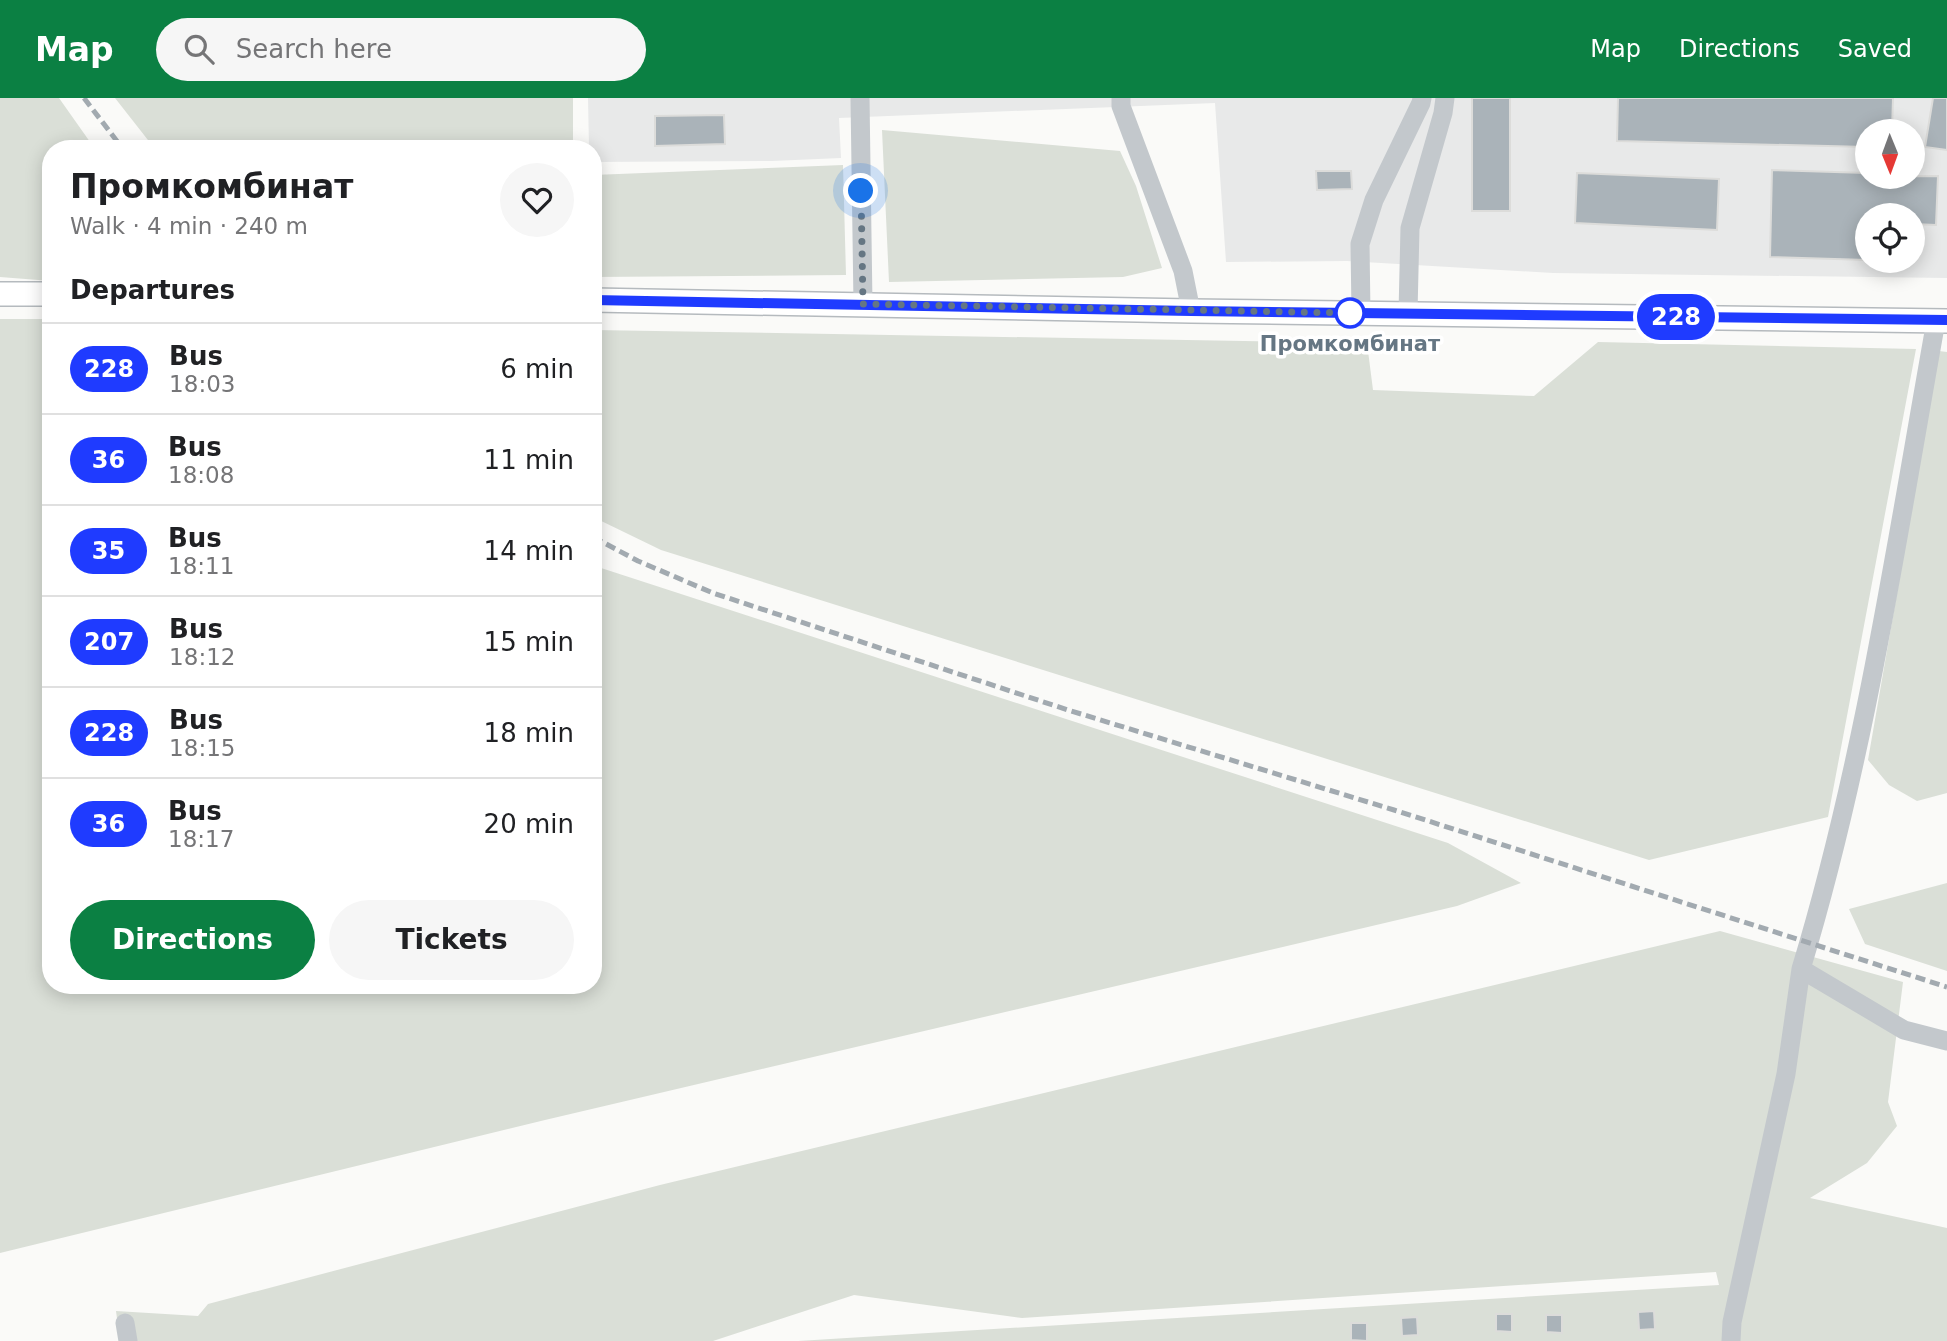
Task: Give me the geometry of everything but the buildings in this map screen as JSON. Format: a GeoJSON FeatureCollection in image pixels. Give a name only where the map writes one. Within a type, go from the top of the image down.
{"type":"FeatureCollection","features":[{"type":"Feature","properties":{"kind":"main road"},"geometry":{"type":"LineString","coordinates":[[0,294],[42,294]]}},
{"type":"Feature","properties":{"kind":"main road"},"geometry":{"type":"LineString","coordinates":[[602,300],[1942,321]]}},
{"type":"Feature","properties":{"kind":"street"},"geometry":{"type":"LineString","coordinates":[[860,98],[863,304]]}},
{"type":"Feature","properties":{"kind":"street"},"geometry":{"type":"LineString","coordinates":[[1121,98],[1121,106],[1183,271],[1191,311]]}},
{"type":"Feature","properties":{"kind":"street"},"geometry":{"type":"LineString","coordinates":[[1362,313],[1360,244],[1374,200],[1406,138],[1422,98]]}},
{"type":"Feature","properties":{"kind":"street"},"geometry":{"type":"LineString","coordinates":[[1408,313],[1410,228],[1443,113],[1444,98]]}},
{"type":"Feature","properties":{"kind":"street"},"geometry":{"type":"LineString","coordinates":[[1731,1341],[1732,1322],[1786,1074],[1801,970],[1825,891],[1842,818],[1942,321]]}},
{"type":"Feature","properties":{"kind":"street"},"geometry":{"type":"LineString","coordinates":[[1801,970],[1903,1030],[1947,1041]]}},
{"type":"Feature","properties":{"kind":"shaded area"},"geometry":{"type":"Polygon","coordinates":[[[0,98],[59,98],[89,140],[42,140],[42,280],[0,277],[0,98]]]}},
{"type":"Feature","properties":{"kind":"shaded area"},"geometry":{"type":"Polygon","coordinates":[[[115,98],[573,98],[573,140],[148,140],[115,98]]]}},
{"type":"Feature","properties":{"kind":"shaded area"},"geometry":{"type":"Polygon","coordinates":[[[588,98],[1947,98],[1947,278],[1553,273],[1347,261],[1226,262],[1215,103],[839,118],[841,158],[602,162],[602,140],[589,140],[588,98]]]}},
{"type":"Feature","properties":{"kind":"shaded area"},"geometry":{"type":"Polygon","coordinates":[[[882,130],[1120,151],[1136,186],[1162,268],[1123,277],[889,282],[882,130]]]}},
{"type":"Feature","properties":{"kind":"shaded area"},"geometry":{"type":"Polygon","coordinates":[[[843,165],[846,275],[602,277],[602,175],[843,165]]]}},
{"type":"Feature","properties":{"kind":"shaded area"},"geometry":{"type":"Polygon","coordinates":[[[0,319],[42,319],[42,994],[602,994],[602,568],[1448,843],[1521,883],[1457,906],[545,1120],[0,1253],[0,319]]]}},
{"type":"Feature","properties":{"kind":"shaded area"},"geometry":{"type":"Polygon","coordinates":[[[602,330],[1367,343],[1373,390],[1534,396],[1598,342],[1916,349],[1828,817],[1649,860],[661,550],[602,521],[602,330]]]}},
{"type":"Feature","properties":{"kind":"shaded area"},"geometry":{"type":"Polygon","coordinates":[[[1939,351],[1947,352],[1947,793],[1917,801],[1889,785],[1868,760],[1939,351]]]}},
{"type":"Feature","properties":{"kind":"shaded area"},"geometry":{"type":"Polygon","coordinates":[[[1947,883],[1947,971],[1865,944],[1849,909],[1947,883]]]}},
{"type":"Feature","properties":{"kind":"shaded area"},"geometry":{"type":"Polygon","coordinates":[[[1720,931],[1903,982],[1888,1102],[1897,1126],[1867,1163],[1810,1198],[1947,1228],[1947,1341],[798,1341],[1719,1285],[1716,1272],[1022,1318],[854,1295],[713,1341],[120,1341],[116,1311],[198,1316],[208,1304],[660,1185],[1720,931]]]}},
{"type":"Feature","properties":{"kind":"railway"},"geometry":{"type":"LineString","coordinates":[[84,98],[116,140]]}},
{"type":"Feature","properties":{"kind":"railway"},"geometry":{"type":"LineString","coordinates":[[602,542],[638,561],[713,593],[1068,710],[1394,810],[1947,987]]}},
{"type":"Feature","properties":{"kind":"bus line","name":"228"},"geometry":{"type":"LineString","coordinates":[[602,300],[1191,311],[1947,320]]}},
{"type":"Feature","properties":{"kind":"place","name":"Промкомбинат"},"geometry":{"type":"Point","coordinates":[1350,313]}},
{"type":"Feature","properties":{"kind":"route"},"geometry":{"type":"LineString","coordinates":[[861,191],[863,304],[1350,313]]}}]}
